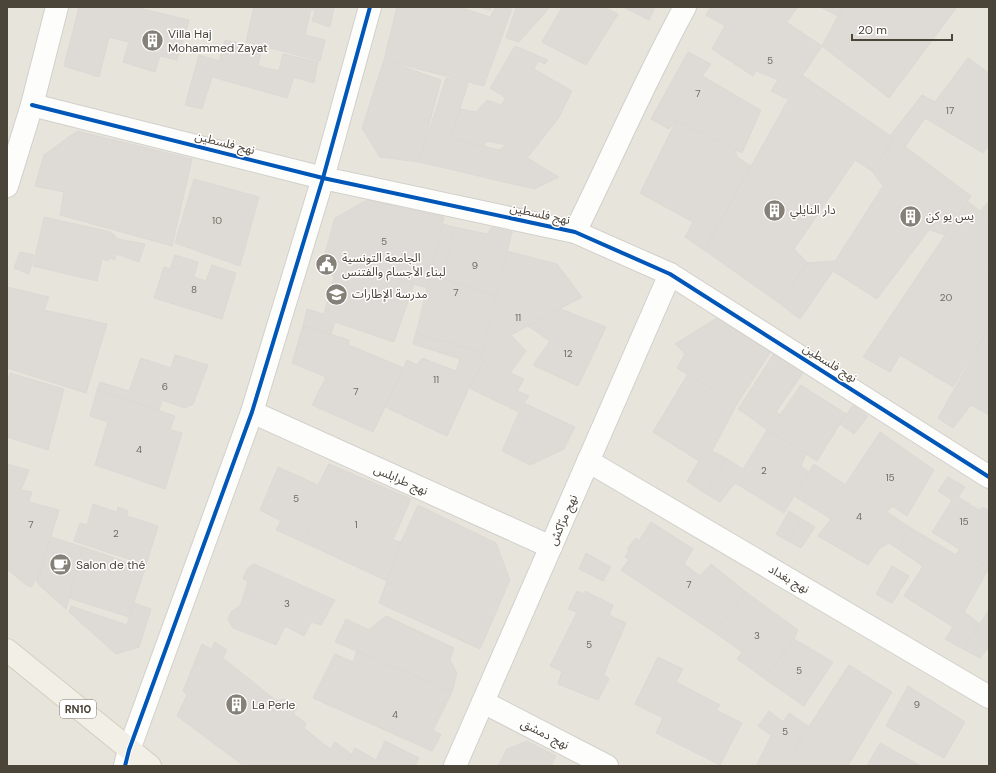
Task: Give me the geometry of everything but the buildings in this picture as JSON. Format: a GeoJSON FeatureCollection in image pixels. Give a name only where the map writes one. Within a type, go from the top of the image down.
{"type":"FeatureCollection","features":[{"type":"Feature","properties":{"kind":"main road","name":"RN10"},"geometry":{"type":"LineString","coordinates":[[7,650],[127,758],[150,766]]}},
{"type":"Feature","properties":{"kind":"street"},"geometry":{"type":"LineString","coordinates":[[7,186],[32,105],[57,7]]}},
{"type":"Feature","properties":{"kind":"street"},"geometry":{"type":"LineString","coordinates":[[127,758],[252,412],[324,178],[370,7]]}},
{"type":"Feature","properties":{"kind":"street"},"geometry":{"type":"LineString","coordinates":[[575,232],[613,154],[634,105],[685,7]]}},
{"type":"Feature","properties":{"kind":"street","name":"نهج فلسطين"},"geometry":{"type":"LineString","coordinates":[[32,105],[324,178],[575,232],[670,274],[989,477]]}},
{"type":"Feature","properties":{"kind":"street","name":"نهج مرّاكش"},"geometry":{"type":"LineString","coordinates":[[455,766],[670,274]]}},
{"type":"Feature","properties":{"kind":"street","name":"نهج طرابلس"},"geometry":{"type":"LineString","coordinates":[[252,412],[551,547]]}},
{"type":"Feature","properties":{"kind":"street","name":"نهج بغداد"},"geometry":{"type":"LineString","coordinates":[[588,461],[989,697]]}},
{"type":"Feature","properties":{"kind":"street","name":"نهج دمشق"},"geometry":{"type":"LineString","coordinates":[[483,702],[607,766]]}},
{"type":"Feature","properties":{"kind":"shaded area"},"geometry":{"type":"Polygon","coordinates":[[[7,7],[989,7],[989,766],[7,766],[7,7]]]}},
{"type":"Feature","properties":{"kind":"cycle path"},"geometry":{"type":"LineString","coordinates":[[125,766],[129,750],[252,412],[323,178],[370,7]]}},
{"type":"Feature","properties":{"kind":"cycle path"},"geometry":{"type":"LineString","coordinates":[[32,105],[323,178],[575,232],[670,274],[989,477]]}},
{"type":"Feature","properties":{"kind":"place","name":"Villa Haj Mohammed Zayat"},"geometry":{"type":"Point","coordinates":[153,41]}},
{"type":"Feature","properties":{"kind":"place","name":"دار النايلي"},"geometry":{"type":"Point","coordinates":[774,210]}},
{"type":"Feature","properties":{"kind":"place","name":"يس يو كن"},"geometry":{"type":"Point","coordinates":[911,216]}},
{"type":"Feature","properties":{"kind":"place","name":"الجامعة التونسية لبناء الأجسام والفتنس"},"geometry":{"type":"Point","coordinates":[327,265]}},
{"type":"Feature","properties":{"kind":"place","name":"مدرسة الإطارات"},"geometry":{"type":"Point","coordinates":[336,294]}},
{"type":"Feature","properties":{"kind":"place","name":"Salon de thé"},"geometry":{"type":"Point","coordinates":[60,565]}},
{"type":"Feature","properties":{"kind":"place","name":"La Perle"},"geometry":{"type":"Point","coordinates":[237,705]}}]}
